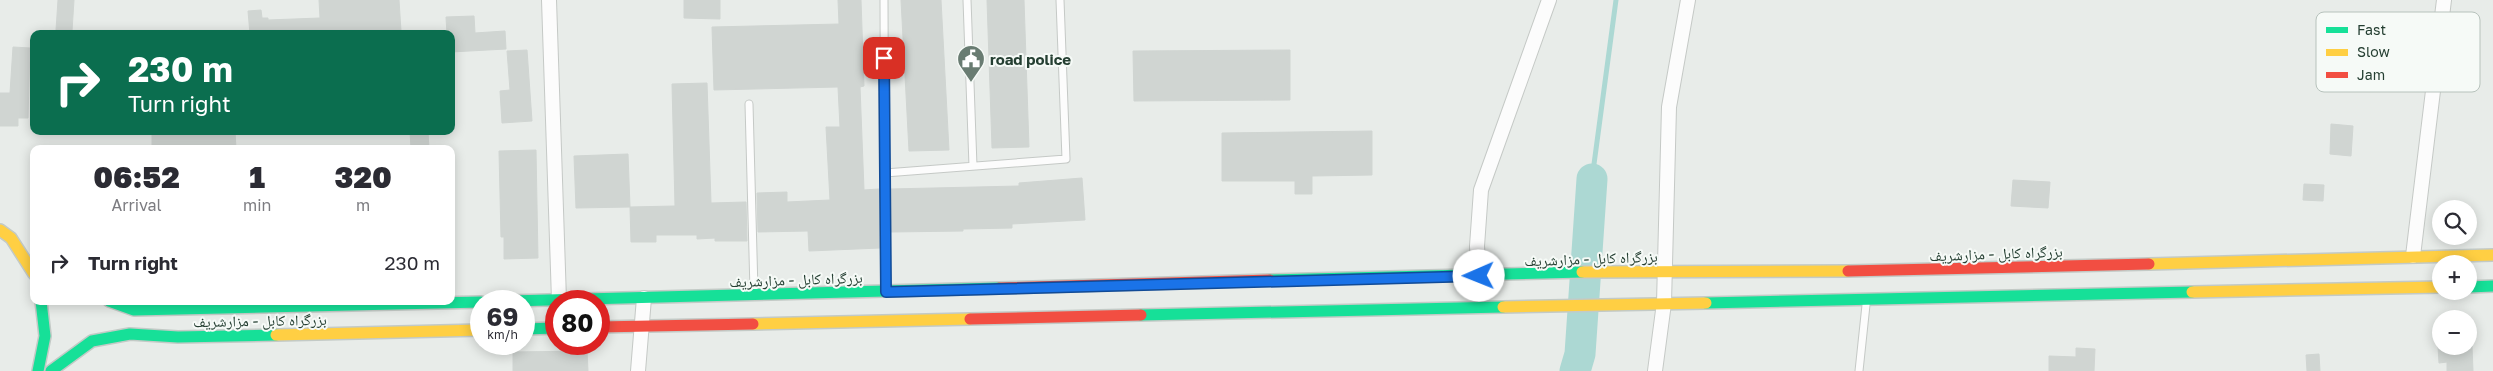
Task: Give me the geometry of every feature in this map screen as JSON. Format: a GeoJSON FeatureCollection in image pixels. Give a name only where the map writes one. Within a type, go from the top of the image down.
{"type":"FeatureCollection","features":[{"type":"Feature","properties":{"kind":"highway"},"geometry":{"type":"LineString","coordinates":[[0,230],[30,255]]}},
{"type":"Feature","properties":{"kind":"highway"},"geometry":{"type":"LineString","coordinates":[[11,238],[30,268]]}},
{"type":"Feature","properties":{"kind":"highway","name":"بزرگراه کابل - مزارشریف"},"geometry":{"type":"LineString","coordinates":[[610,299],[1522,275],[1647,270],[1894,271],[2493,255]]}},
{"type":"Feature","properties":{"kind":"highway"},"geometry":{"type":"LineString","coordinates":[[2477,287],[2493,286]]}},
{"type":"Feature","properties":{"kind":"highway"},"geometry":{"type":"LineString","coordinates":[[610,327],[2432,287]]}},
{"type":"Feature","properties":{"kind":"highway","name":"بزرگراه کابل - مزارشریف"},"geometry":{"type":"LineString","coordinates":[[455,303],[470,302]]}},
{"type":"Feature","properties":{"kind":"highway"},"geometry":{"type":"LineString","coordinates":[[38,371],[42,362],[45,318],[42,305]]}},
{"type":"Feature","properties":{"kind":"highway","name":"بزرگراه کابل - مزارشریف"},"geometry":{"type":"LineString","coordinates":[[121,305],[134,310],[177,310],[367,305]]}},
{"type":"Feature","properties":{"kind":"highway","name":"بزرگراه کابل - مزارشریف"},"geometry":{"type":"LineString","coordinates":[[51,371],[92,341],[130,334],[178,337],[470,330]]}},
{"type":"Feature","properties":{"kind":"street"},"geometry":{"type":"LineString","coordinates":[[549,0],[559,290]]}},
{"type":"Feature","properties":{"kind":"street"},"geometry":{"type":"LineString","coordinates":[[1479,276],[1477,246],[1481,190],[1549,0]]}},
{"type":"Feature","properties":{"kind":"street"},"geometry":{"type":"LineString","coordinates":[[1655,371],[1664,304],[1669,106],[1688,0]]}},
{"type":"Feature","properties":{"kind":"street"},"geometry":{"type":"LineString","coordinates":[[2413,256],[2433,92]]}},
{"type":"Feature","properties":{"kind":"street"},"geometry":{"type":"LineString","coordinates":[[638,371],[644,298]]}},
{"type":"Feature","properties":{"kind":"lane"},"geometry":{"type":"LineString","coordinates":[[884,0],[886,292]]}},
{"type":"Feature","properties":{"kind":"lane"},"geometry":{"type":"LineString","coordinates":[[967,0],[973,166]]}},
{"type":"Feature","properties":{"kind":"lane"},"geometry":{"type":"LineString","coordinates":[[885,173],[1066,159],[1060,0]]}},
{"type":"Feature","properties":{"kind":"lane"},"geometry":{"type":"LineString","coordinates":[[749,104],[754,295]]}},
{"type":"Feature","properties":{"kind":"lane"},"geometry":{"type":"LineString","coordinates":[[1859,371],[1866,300]]}},
{"type":"Feature","properties":{"kind":"building"},"geometry":{"type":"Polygon","coordinates":[[[58,0],[74,0],[72,30],[56,30],[58,0]]]}},
{"type":"Feature","properties":{"kind":"building"},"geometry":{"type":"Polygon","coordinates":[[[319,0],[399,0],[401,30],[250,30],[248,11],[261,10],[262,18],[268,18],[268,20],[320,18],[319,0]]]}},
{"type":"Feature","properties":{"kind":"building"},"geometry":{"type":"Polygon","coordinates":[[[684,0],[720,0],[720,19],[684,18],[684,0]]]}},
{"type":"Feature","properties":{"kind":"building"},"geometry":{"type":"Polygon","coordinates":[[[838,0],[861,0],[864,86],[860,87],[864,190],[879,189],[880,248],[809,251],[808,231],[758,232],[757,193],[787,192],[787,202],[830,200],[826,127],[840,127],[838,87],[714,90],[712,27],[839,24],[838,0]]]}},
{"type":"Feature","properties":{"kind":"building"},"geometry":{"type":"Polygon","coordinates":[[[901,0],[941,0],[949,150],[909,151],[901,0]]]}},
{"type":"Feature","properties":{"kind":"building"},"geometry":{"type":"Polygon","coordinates":[[[987,0],[1024,0],[1029,147],[992,148],[987,0]]]}},
{"type":"Feature","properties":{"kind":"building"},"geometry":{"type":"Polygon","coordinates":[[[474,16],[475,33],[505,31],[506,49],[455,52],[455,30],[447,30],[446,17],[474,16]]]}},
{"type":"Feature","properties":{"kind":"building"},"geometry":{"type":"Polygon","coordinates":[[[13,47],[30,48],[28,118],[18,118],[18,126],[0,126],[0,93],[10,93],[13,47]]]}},
{"type":"Feature","properties":{"kind":"building"},"geometry":{"type":"Polygon","coordinates":[[[527,50],[532,121],[502,123],[500,91],[510,90],[507,51],[527,50]]]}},
{"type":"Feature","properties":{"kind":"building"},"geometry":{"type":"Polygon","coordinates":[[[1290,50],[1290,100],[1134,101],[1133,51],[1290,50]]]}},
{"type":"Feature","properties":{"kind":"building"},"geometry":{"type":"Polygon","coordinates":[[[707,83],[711,203],[746,202],[747,241],[715,241],[715,238],[697,239],[697,235],[656,235],[656,242],[631,242],[630,207],[675,206],[672,84],[707,83]]]}},
{"type":"Feature","properties":{"kind":"building"},"geometry":{"type":"Polygon","coordinates":[[[2331,124],[2353,126],[2351,156],[2330,154],[2331,124]]]}},
{"type":"Feature","properties":{"kind":"building"},"geometry":{"type":"Polygon","coordinates":[[[1372,131],[1372,175],[1312,176],[1312,194],[1295,194],[1295,181],[1222,181],[1222,133],[1372,131]]]}},
{"type":"Feature","properties":{"kind":"building"},"geometry":{"type":"Polygon","coordinates":[[[152,135],[235,135],[236,145],[152,145],[152,135]]]}},
{"type":"Feature","properties":{"kind":"building"},"geometry":{"type":"Polygon","coordinates":[[[410,135],[428,135],[429,145],[411,145],[410,135]]]}},
{"type":"Feature","properties":{"kind":"building"},"geometry":{"type":"Polygon","coordinates":[[[536,150],[538,258],[504,259],[504,237],[501,237],[499,151],[536,150]]]}},
{"type":"Feature","properties":{"kind":"building"},"geometry":{"type":"Polygon","coordinates":[[[628,154],[630,207],[576,208],[574,156],[628,154]]]}},
{"type":"Feature","properties":{"kind":"building"},"geometry":{"type":"Polygon","coordinates":[[[1082,178],[1085,220],[1012,224],[1012,228],[890,232],[890,189],[1019,186],[1019,183],[1082,178]]]}},
{"type":"Feature","properties":{"kind":"building"},"geometry":{"type":"Polygon","coordinates":[[[2013,180],[2050,182],[2048,208],[2011,206],[2013,180]]]}},
{"type":"Feature","properties":{"kind":"building"},"geometry":{"type":"Polygon","coordinates":[[[2304,184],[2324,185],[2323,201],[2303,200],[2304,184]]]}},
{"type":"Feature","properties":{"kind":"building"},"geometry":{"type":"Polygon","coordinates":[[[2076,348],[2095,349],[2094,371],[2049,371],[2049,356],[2076,357],[2076,348]]]}},
{"type":"Feature","properties":{"kind":"building"},"geometry":{"type":"Polygon","coordinates":[[[535,352],[545,352],[545,355],[587,355],[588,371],[513,371],[513,355],[535,355],[535,352]]]}},
{"type":"Feature","properties":{"kind":"building"},"geometry":{"type":"Polygon","coordinates":[[[2319,354],[2320,371],[2307,371],[2306,355],[2319,354]]]}},
{"type":"Feature","properties":{"kind":"building"},"geometry":{"type":"Polygon","coordinates":[[[2439,355],[2472,355],[2473,371],[2447,371],[2447,362],[2439,363],[2439,355]]]}},
{"type":"Feature","properties":{"kind":"waterway"},"geometry":{"type":"LineString","coordinates":[[1592,179],[1616,0]]}},
{"type":"Feature","properties":{"kind":"waterway"},"geometry":{"type":"LineString","coordinates":[[1575,371],[1580,354],[1592,179]]}},
{"type":"Feature","properties":{"kind":"traffic: fast"},"geometry":{"type":"LineString","coordinates":[[1270,280],[1582,272]]}},
{"type":"Feature","properties":{"kind":"traffic: fast"},"geometry":{"type":"LineString","coordinates":[[2477,287],[2493,286]]}},
{"type":"Feature","properties":{"kind":"traffic: fast"},"geometry":{"type":"LineString","coordinates":[[535,300],[999,288]]}},
{"type":"Feature","properties":{"kind":"traffic: fast"},"geometry":{"type":"LineString","coordinates":[[1706,303],[2192,292]]}},
{"type":"Feature","properties":{"kind":"traffic: fast"},"geometry":{"type":"LineString","coordinates":[[455,303],[470,302]]}},
{"type":"Feature","properties":{"kind":"traffic: fast"},"geometry":{"type":"LineString","coordinates":[[38,371],[45,336],[41,305]]}},
{"type":"Feature","properties":{"kind":"traffic: fast"},"geometry":{"type":"LineString","coordinates":[[120,305],[134,310],[351,305]]}},
{"type":"Feature","properties":{"kind":"traffic: fast"},"geometry":{"type":"LineString","coordinates":[[1141,315],[1503,307]]}},
{"type":"Feature","properties":{"kind":"traffic: fast"},"geometry":{"type":"LineString","coordinates":[[535,329],[545,328]]}},
{"type":"Feature","properties":{"kind":"traffic: fast"},"geometry":{"type":"LineString","coordinates":[[51,371],[92,341],[130,334],[178,337],[276,335]]}},
{"type":"Feature","properties":{"kind":"traffic: slow"},"geometry":{"type":"LineString","coordinates":[[0,230],[11,238],[30,268]]}},
{"type":"Feature","properties":{"kind":"traffic: slow"},"geometry":{"type":"LineString","coordinates":[[2149,264],[2493,255]]}},
{"type":"Feature","properties":{"kind":"traffic: slow"},"geometry":{"type":"LineString","coordinates":[[1582,272],[1848,271]]}},
{"type":"Feature","properties":{"kind":"traffic: slow"},"geometry":{"type":"LineString","coordinates":[[2192,292],[2432,287]]}},
{"type":"Feature","properties":{"kind":"traffic: slow"},"geometry":{"type":"LineString","coordinates":[[1503,307],[1706,303]]}},
{"type":"Feature","properties":{"kind":"traffic: slow"},"geometry":{"type":"LineString","coordinates":[[753,324],[970,319]]}},
{"type":"Feature","properties":{"kind":"traffic: slow"},"geometry":{"type":"LineString","coordinates":[[276,335],[470,330]]}},
{"type":"Feature","properties":{"kind":"traffic: jam"},"geometry":{"type":"LineString","coordinates":[[1848,271],[2149,264]]}},
{"type":"Feature","properties":{"kind":"traffic: jam"},"geometry":{"type":"LineString","coordinates":[[999,288],[1270,280]]}},
{"type":"Feature","properties":{"kind":"traffic: jam"},"geometry":{"type":"LineString","coordinates":[[970,319],[1141,315]]}},
{"type":"Feature","properties":{"kind":"traffic: jam"},"geometry":{"type":"LineString","coordinates":[[610,327],[753,324]]}},
{"type":"Feature","properties":{"kind":"place","name":"road police"},"geometry":{"type":"Point","coordinates":[971,83]}},
{"type":"Feature","properties":{"kind":"route"},"geometry":{"type":"LineString","coordinates":[[884,58],[886,292],[1479,276]]}}]}
